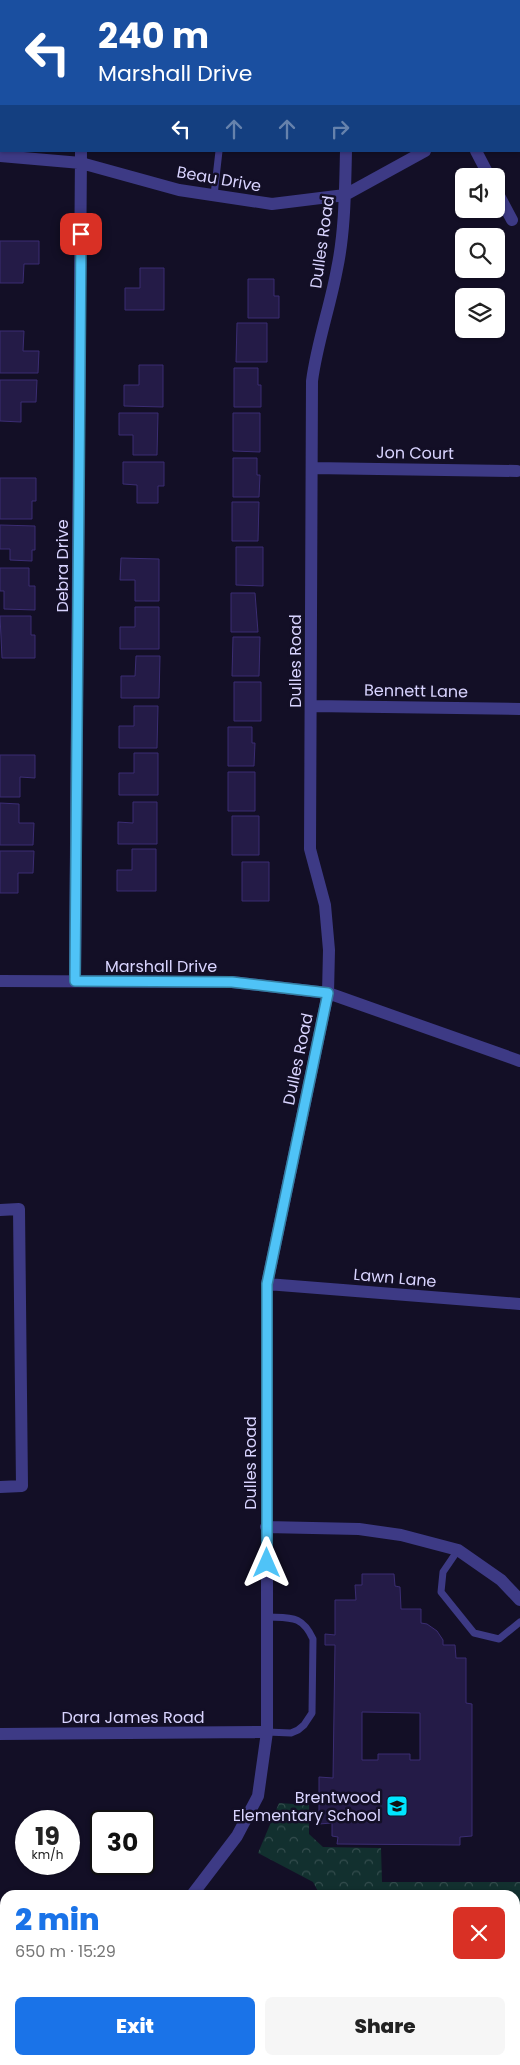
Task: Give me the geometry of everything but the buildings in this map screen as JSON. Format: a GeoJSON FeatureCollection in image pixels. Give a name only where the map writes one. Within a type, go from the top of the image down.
{"type":"FeatureCollection","features":[{"type":"Feature","properties":{"kind":"street","name":"Dulles Road"},"geometry":{"type":"LineString","coordinates":[[196,1890],[237,1836],[258,1796],[267,1732],[267,1284],[328,993],[329,950],[325,905],[310,849],[312,381],[315,354],[338,268],[345,195],[346,152]]}},
{"type":"Feature","properties":{"kind":"street","name":"Beau Drive"},"geometry":{"type":"LineString","coordinates":[[0,156],[81,157],[179,190],[272,204],[345,195],[423,152]]}},
{"type":"Feature","properties":{"kind":"street"},"geometry":{"type":"LineString","coordinates":[[477,152],[485,168]]}},
{"type":"Feature","properties":{"kind":"street","name":"Debra Drive"},"geometry":{"type":"LineString","coordinates":[[75,981],[81,157]]}},
{"type":"Feature","properties":{"kind":"street"},"geometry":{"type":"LineString","coordinates":[[505,207],[512,220]]}},
{"type":"Feature","properties":{"kind":"street","name":"Jon Court"},"geometry":{"type":"LineString","coordinates":[[312,468],[517,471]]}},
{"type":"Feature","properties":{"kind":"street","name":"Bennett Lane"},"geometry":{"type":"LineString","coordinates":[[312,706],[520,709]]}},
{"type":"Feature","properties":{"kind":"street","name":"Marshall Drive"},"geometry":{"type":"LineString","coordinates":[[0,981],[232,982],[328,993],[520,1061]]}},
{"type":"Feature","properties":{"kind":"street"},"geometry":{"type":"LineString","coordinates":[[0,1210],[19,1209],[22,1486],[0,1487]]}},
{"type":"Feature","properties":{"kind":"street","name":"Lawn Lane"},"geometry":{"type":"LineString","coordinates":[[267,1284],[520,1304]]}},
{"type":"Feature","properties":{"kind":"street"},"geometry":{"type":"LineString","coordinates":[[266,1527],[359,1529],[401,1535],[458,1550],[501,1580],[520,1600]]}},
{"type":"Feature","properties":{"kind":"street","name":"Dara James Road"},"geometry":{"type":"LineString","coordinates":[[0,1734],[267,1732]]}},
{"type":"Feature","properties":{"kind":"lane"},"geometry":{"type":"LineString","coordinates":[[214,195],[218,152]]}},
{"type":"Feature","properties":{"kind":"lane"},"geometry":{"type":"LineString","coordinates":[[458,1550],[443,1572],[441,1592],[474,1633],[499,1638],[520,1622]]}},
{"type":"Feature","properties":{"kind":"lane"},"geometry":{"type":"LineString","coordinates":[[267,1617],[294,1618],[301,1621],[308,1628],[313,1639],[312,1713],[304,1725],[291,1733],[267,1732]]}},
{"type":"Feature","properties":{"kind":"green space"},"geometry":{"type":"Polygon","coordinates":[[[279,1803],[309,1805],[309,1834],[323,1847],[381,1848],[382,1882],[520,1882],[520,1890],[317,1890],[313,1882],[258,1853],[279,1803]]]}},
{"type":"Feature","properties":{"kind":"place","name":"Brentwood Elementary School"},"geometry":{"type":"Point","coordinates":[397,1806]}},
{"type":"Feature","properties":{"kind":"route"},"geometry":{"type":"LineString","coordinates":[[81,234],[75,981],[232,982],[328,993],[267,1284],[267,1563]]}}]}
